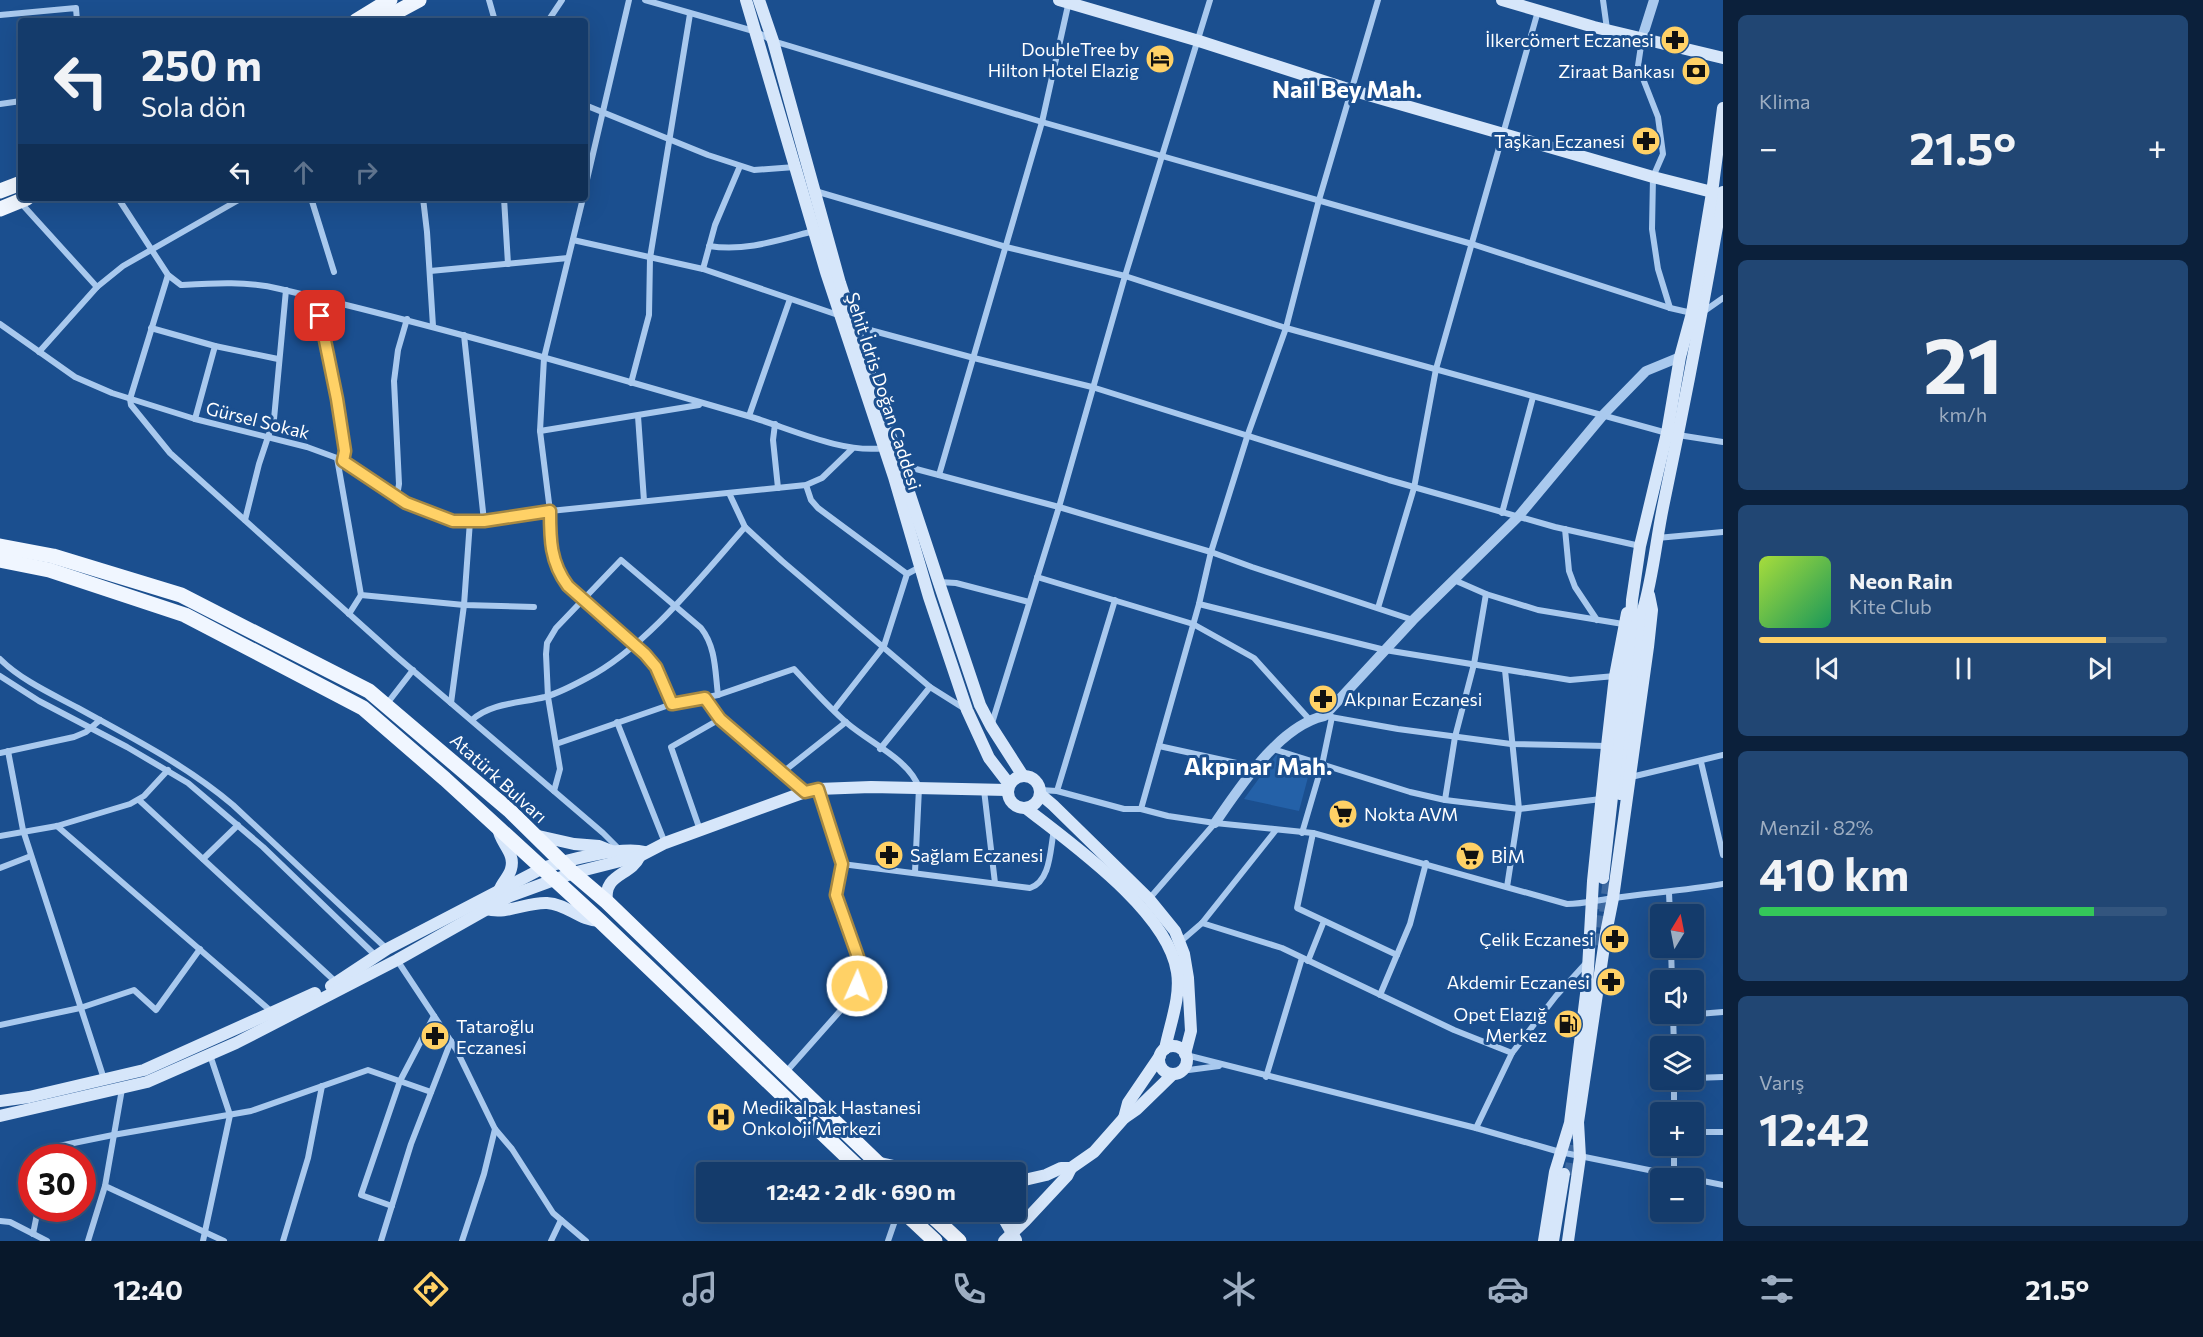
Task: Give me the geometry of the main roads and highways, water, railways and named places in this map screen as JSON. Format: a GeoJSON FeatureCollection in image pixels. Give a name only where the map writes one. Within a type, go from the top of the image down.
{"type":"FeatureCollection","features":[{"type":"Feature","properties":{"kind":"main road"},"geometry":{"type":"LineString","coordinates":[[361,18],[390,0]]}},
{"type":"Feature","properties":{"kind":"main road"},"geometry":{"type":"LineString","coordinates":[[386,18],[419,0]]}},
{"type":"Feature","properties":{"kind":"main road","name":"Şehit İdris Doğan Caddesi"},"geometry":{"type":"LineString","coordinates":[[746,0],[814,231],[967,710],[989,758],[1008,787]]}},
{"type":"Feature","properties":{"kind":"main road","name":"Şehit İdris Doğan Caddesi"},"geometry":{"type":"LineString","coordinates":[[759,0],[773,41],[840,283],[980,705],[1023,776]]}},
{"type":"Feature","properties":{"kind":"main road"},"geometry":{"type":"LineString","coordinates":[[1502,0],[1531,6],[1607,30],[1723,58]]}},
{"type":"Feature","properties":{"kind":"main road"},"geometry":{"type":"LineString","coordinates":[[1066,1],[1351,90],[1653,177],[1719,193]]}},
{"type":"Feature","properties":{"kind":"main road"},"geometry":{"type":"LineString","coordinates":[[1673,434],[1640,546],[1632,600],[1606,878],[1643,610],[1648,591],[1656,538],[1673,434],[1685,358],[1698,313],[1719,193],[1723,108]]}},
{"type":"Feature","properties":{"kind":"main road"},"geometry":{"type":"LineString","coordinates":[[0,191],[18,184]]}},
{"type":"Feature","properties":{"kind":"main road"},"geometry":{"type":"LineString","coordinates":[[0,209],[20,201]]}},
{"type":"Feature","properties":{"kind":"main road","name":"Atatürk Bulvarı"},"geometry":{"type":"LineString","coordinates":[[0,546],[53,556],[181,595],[369,691],[509,810],[876,1162]]}},
{"type":"Feature","properties":{"kind":"main road","name":"Atatürk Bulvarı"},"geometry":{"type":"LineString","coordinates":[[0,560],[49,570],[185,615],[363,708],[543,868],[852,1162]]}},
{"type":"Feature","properties":{"kind":"main road"},"geometry":{"type":"LineString","coordinates":[[1568,1241],[1580,1157],[1578,1122],[1631,777],[1652,610],[1648,591]]}},
{"type":"Feature","properties":{"kind":"main road"},"geometry":{"type":"LineString","coordinates":[[1544,1241],[1560,1152],[1570,1123],[1590,959],[1592,901],[1606,746],[1623,624],[1632,600]]}},
{"type":"Feature","properties":{"kind":"main road"},"geometry":{"type":"LineString","coordinates":[[0,1116],[147,1082],[209,1055],[397,960],[510,896],[554,879],[642,854],[665,843],[805,792],[818,789],[984,789],[1008,787],[1017,777],[1023,776],[1033,779],[1040,792],[1149,899],[1168,922],[1180,942],[1188,978],[1191,1031],[1186,1064],[1124,1118],[1094,1152],[1071,1168],[1011,1239],[1004,1222]]}},
{"type":"Feature","properties":{"kind":"main road"},"geometry":{"type":"LineString","coordinates":[[1008,787],[1009,800],[1021,808],[1027,808],[1036,803],[1040,792]]}},
{"type":"Feature","properties":{"kind":"main road"},"geometry":{"type":"LineString","coordinates":[[1027,808],[1138,904],[1156,926],[1171,951],[1175,961],[1178,986],[1162,1052],[1162,1068],[1177,1072]]}},
{"type":"Feature","properties":{"kind":"main road"},"geometry":{"type":"LineString","coordinates":[[498,827],[499,836],[510,853],[512,864],[499,891]]}},
{"type":"Feature","properties":{"kind":"main road"},"geometry":{"type":"LineString","coordinates":[[534,835],[563,842],[599,846],[618,852]]}},
{"type":"Feature","properties":{"kind":"main road"},"geometry":{"type":"LineString","coordinates":[[0,1101],[29,1097],[144,1070],[337,982],[382,952],[543,868],[561,862],[618,852],[636,850],[642,854]]}},
{"type":"Feature","properties":{"kind":"main road"},"geometry":{"type":"LineString","coordinates":[[607,902],[607,890],[612,880],[633,866],[642,854]]}},
{"type":"Feature","properties":{"kind":"main road"},"geometry":{"type":"LineString","coordinates":[[486,909],[499,911],[538,903],[550,903],[564,907],[587,920],[600,921]]}},
{"type":"Feature","properties":{"kind":"main road"},"geometry":{"type":"LineString","coordinates":[[1124,1118],[1128,1103],[1162,1052],[1177,1047],[1186,1055]]}},
{"type":"Feature","properties":{"kind":"main road"},"geometry":{"type":"LineString","coordinates":[[1026,1180],[1047,1175],[1061,1168],[1071,1168]]}},
{"type":"Feature","properties":{"kind":"main road"},"geometry":{"type":"LineString","coordinates":[[1553,1241],[1567,1174],[1560,1241]]}},
{"type":"Feature","properties":{"kind":"main road"},"geometry":{"type":"LineString","coordinates":[[914,1222],[934,1241]]}},
{"type":"Feature","properties":{"kind":"main road"},"geometry":{"type":"LineString","coordinates":[[939,1222],[959,1241]]}},
{"type":"Feature","properties":{"kind":"tunnel"},"geometry":{"type":"LineString","coordinates":[[1605,912],[1609,878]]}},
{"type":"Feature","properties":{"kind":"tunnel"},"geometry":{"type":"LineString","coordinates":[[1594,945],[1600,900]]}},
{"type":"Feature","properties":{"kind":"tunnel"},"geometry":{"type":"LineString","coordinates":[[1570,1175],[1576,1134]]}},
{"type":"Feature","properties":{"kind":"place","name":"İlkercömert Eczanesi"},"geometry":{"type":"Point","coordinates":[1675,40]}},
{"type":"Feature","properties":{"kind":"place","name":"DoubleTree by Hilton Hotel Elazig"},"geometry":{"type":"Point","coordinates":[1160,59]}},
{"type":"Feature","properties":{"kind":"place","name":"Ziraat Bankası"},"geometry":{"type":"Point","coordinates":[1696,71]}},
{"type":"Feature","properties":{"kind":"place","name":"Taşkan Eczanesi"},"geometry":{"type":"Point","coordinates":[1646,141]}},
{"type":"Feature","properties":{"kind":"place","name":"Akpınar Eczanesi"},"geometry":{"type":"Point","coordinates":[1323,699]}},
{"type":"Feature","properties":{"kind":"place","name":"Nokta AVM"},"geometry":{"type":"Point","coordinates":[1343,814]}},
{"type":"Feature","properties":{"kind":"place","name":"Sağlam Eczanesi"},"geometry":{"type":"Point","coordinates":[889,855]}},
{"type":"Feature","properties":{"kind":"place","name":"BİM"},"geometry":{"type":"Point","coordinates":[1470,856]}},
{"type":"Feature","properties":{"kind":"place","name":"Çelik Eczanesi"},"geometry":{"type":"Point","coordinates":[1615,939]}},
{"type":"Feature","properties":{"kind":"place","name":"Akdemir Eczanesi"},"geometry":{"type":"Point","coordinates":[1611,982]}},
{"type":"Feature","properties":{"kind":"place","name":"Opet Elazığ Merkez"},"geometry":{"type":"Point","coordinates":[1568,1024]}},
{"type":"Feature","properties":{"kind":"place","name":"Tataroğlu Eczanesi"},"geometry":{"type":"Point","coordinates":[435,1036]}},
{"type":"Feature","properties":{"kind":"place","name":"Medikalpak Hastanesi Onkoloji Merkezi"},"geometry":{"type":"Point","coordinates":[721,1117]}},
{"type":"Feature","properties":{"kind":"district","name":"Nail Bey Mah."},"geometry":{"type":"Point","coordinates":[1347,88]}},
{"type":"Feature","properties":{"kind":"district","name":"Akpınar Mah."},"geometry":{"type":"Point","coordinates":[1258,765]}}]}
